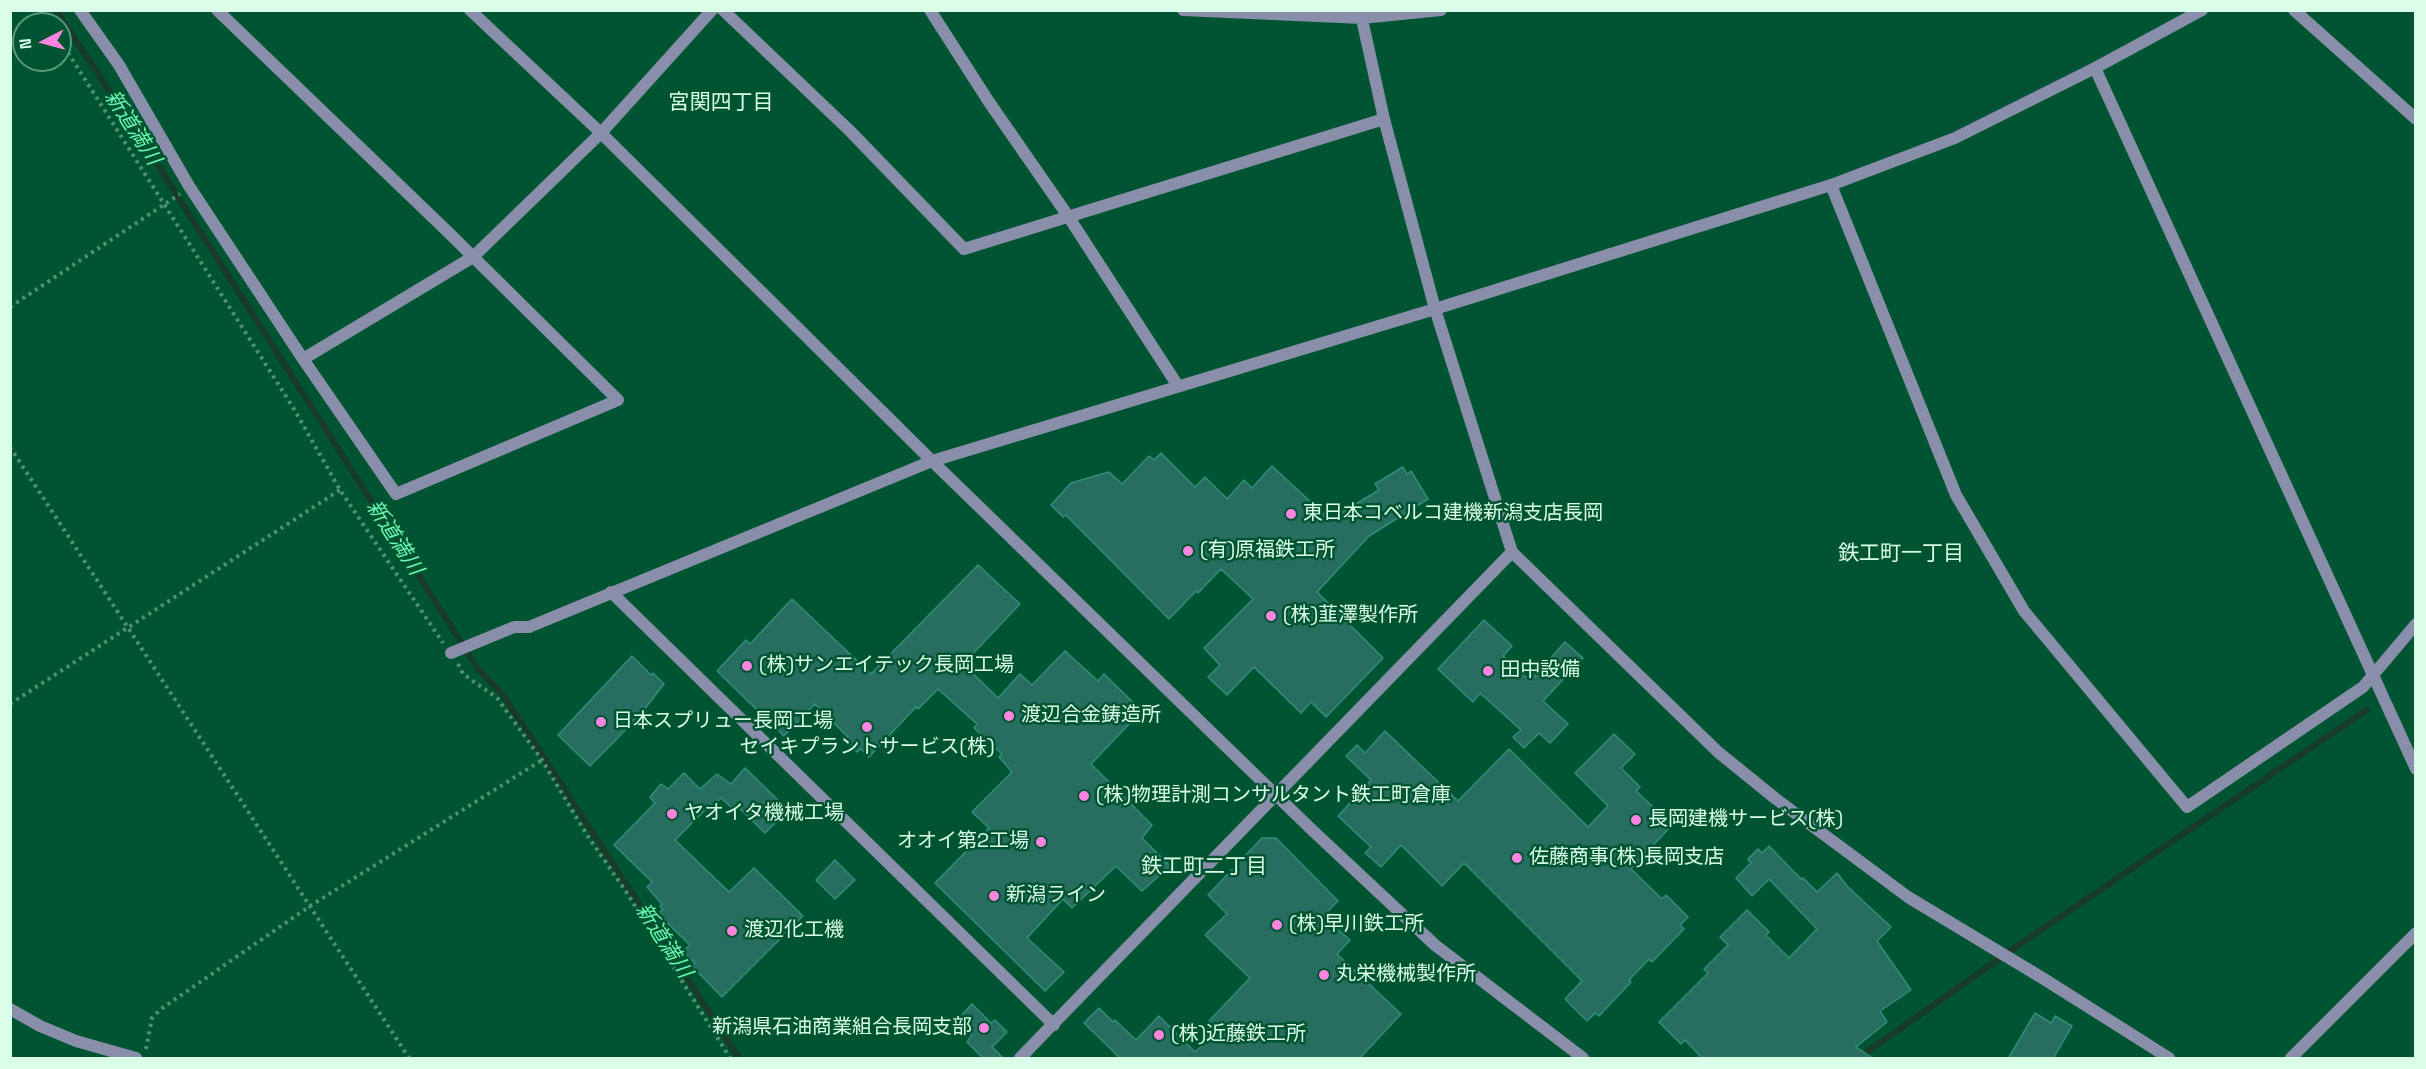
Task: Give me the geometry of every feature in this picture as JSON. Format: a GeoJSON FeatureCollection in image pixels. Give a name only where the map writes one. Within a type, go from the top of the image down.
{"type":"FeatureCollection","features":[{"type":"Feature","properties":{"kind":"street"},"geometry":{"type":"LineString","coordinates":[[80,10],[119,65],[189,186],[303,359],[396,494],[618,400],[217,10]]}},
{"type":"Feature","properties":{"kind":"street"},"geometry":{"type":"LineString","coordinates":[[470,10],[601,133],[932,461],[1276,796],[1435,945],[1583,1059]]}},
{"type":"Feature","properties":{"kind":"street"},"geometry":{"type":"LineString","coordinates":[[303,359],[472,257],[601,133],[712,10]]}},
{"type":"Feature","properties":{"kind":"street"},"geometry":{"type":"LineString","coordinates":[[723,10],[850,131],[964,249],[1384,119]]}},
{"type":"Feature","properties":{"kind":"street"},"geometry":{"type":"LineString","coordinates":[[930,10],[1178,386]]}},
{"type":"Feature","properties":{"kind":"street"},"geometry":{"type":"LineString","coordinates":[[1183,10],[1361,14],[1441,10]]}},
{"type":"Feature","properties":{"kind":"street"},"geometry":{"type":"LineString","coordinates":[[452,653],[514,627],[529,627],[932,461],[1435,309],[1831,185],[1955,138],[2095,68],[2202,10]]}},
{"type":"Feature","properties":{"kind":"street"},"geometry":{"type":"LineString","coordinates":[[2294,10],[2415,119]]}},
{"type":"Feature","properties":{"kind":"street"},"geometry":{"type":"LineString","coordinates":[[1361,14],[1384,119],[1435,309],[1512,552],[1718,752],[1776,799],[1908,897],[2044,979],[2169,1059]]}},
{"type":"Feature","properties":{"kind":"street"},"geometry":{"type":"LineString","coordinates":[[2095,68],[2415,768]]}},
{"type":"Feature","properties":{"kind":"street"},"geometry":{"type":"LineString","coordinates":[[1831,185],[1956,495],[2024,611],[2187,807],[2363,687],[2415,624]]}},
{"type":"Feature","properties":{"kind":"street"},"geometry":{"type":"LineString","coordinates":[[1020,1059],[1512,552]]}},
{"type":"Feature","properties":{"kind":"street"},"geometry":{"type":"LineString","coordinates":[[611,592],[1054,1025]]}},
{"type":"Feature","properties":{"kind":"street"},"geometry":{"type":"LineString","coordinates":[[2291,1059],[2415,933]]}},
{"type":"Feature","properties":{"kind":"street"},"geometry":{"type":"LineString","coordinates":[[10,1009],[40,1026],[76,1041],[136,1059]]}},
{"type":"Feature","properties":{"kind":"path"},"geometry":{"type":"LineString","coordinates":[[72,59],[294,409],[340,490],[452,653],[463,674],[497,698],[542,760],[587,835],[632,901],[730,1059]]}},
{"type":"Feature","properties":{"kind":"path"},"geometry":{"type":"LineString","coordinates":[[10,307],[169,201]]}},
{"type":"Feature","properties":{"kind":"path"},"geometry":{"type":"LineString","coordinates":[[10,447],[409,1059]]}},
{"type":"Feature","properties":{"kind":"path"},"geometry":{"type":"LineString","coordinates":[[10,704],[340,490]]}},
{"type":"Feature","properties":{"kind":"path"},"geometry":{"type":"LineString","coordinates":[[145,1059],[149,1026],[152,1018],[161,1009],[310,906],[542,760]]}},
{"type":"Feature","properties":{"kind":"building"},"geometry":{"type":"Polygon","coordinates":[[[1161,453],[1195,487],[1205,477],[1227,499],[1244,480],[1252,488],[1272,466],[1330,520],[1379,490],[1375,484],[1403,467],[1407,474],[1411,471],[1428,499],[1369,536],[1317,592],[1383,658],[1326,717],[1311,702],[1301,713],[1254,667],[1227,695],[1208,677],[1220,665],[1204,648],[1253,599],[1221,569],[1169,619],[1066,515],[1063,517],[1051,505],[1071,483],[1109,472],[1122,484],[1149,456],[1154,460],[1161,453]]]}},
{"type":"Feature","properties":{"kind":"building"},"geometry":{"type":"Polygon","coordinates":[[[978,565],[1020,604],[963,664],[998,698],[1020,674],[1032,685],[1065,651],[1098,681],[1104,674],[1145,714],[1137,724],[1132,721],[1091,764],[1152,825],[1142,838],[1170,866],[1142,891],[1116,866],[1072,908],[1063,899],[1027,938],[1064,972],[1045,991],[935,883],[989,828],[972,812],[1012,772],[999,757],[1002,754],[974,728],[977,724],[938,689],[918,709],[916,707],[869,757],[861,749],[857,752],[845,740],[848,737],[815,704],[784,736],[717,671],[746,640],[750,644],[792,599],[871,674],[978,565]]]}},
{"type":"Feature","properties":{"kind":"building","name":"田中設備"},"geometry":{"type":"Polygon","coordinates":[[[1484,620],[1512,646],[1503,656],[1530,681],[1565,642],[1583,658],[1543,701],[1568,724],[1550,743],[1539,733],[1524,748],[1513,737],[1521,730],[1480,693],[1473,702],[1438,669],[1484,620]]]}},
{"type":"Feature","properties":{"kind":"building","name":"日本スプリュー長岡工場"},"geometry":{"type":"Polygon","coordinates":[[[632,656],[664,684],[640,715],[590,766],[558,735],[632,656]]]}},
{"type":"Feature","properties":{"kind":"building"},"geometry":{"type":"Polygon","coordinates":[[[1385,731],[1458,801],[1509,749],[1588,827],[1608,806],[1575,773],[1614,734],[1635,754],[1621,768],[1640,787],[1636,791],[1672,825],[1631,869],[1662,899],[1666,895],[1688,917],[1680,925],[1684,929],[1652,962],[1649,959],[1599,1016],[1595,1013],[1587,1021],[1565,999],[1582,981],[1464,863],[1442,886],[1401,845],[1381,867],[1365,853],[1371,847],[1338,816],[1371,780],[1346,756],[1357,745],[1365,753],[1385,731]]]}},
{"type":"Feature","properties":{"kind":"building","name":"渡辺化工機"},"geometry":{"type":"Polygon","coordinates":[[[745,768],[781,803],[777,808],[783,815],[765,833],[737,806],[733,809],[721,798],[713,806],[711,804],[675,840],[729,892],[754,868],[803,916],[722,997],[692,966],[695,963],[683,952],[690,945],[658,914],[663,909],[660,906],[662,904],[647,887],[652,882],[614,845],[655,803],[650,797],[661,784],[668,789],[684,773],[700,789],[717,774],[731,784],[745,768]]]}},
{"type":"Feature","properties":{"kind":"building"},"geometry":{"type":"Polygon","coordinates":[[[1262,838],[1276,838],[1338,901],[1328,911],[1331,914],[1326,919],[1350,940],[1337,954],[1401,1014],[1359,1059],[1121,1059],[1084,1023],[1099,1008],[1136,1040],[1159,1016],[1195,1052],[1218,1031],[1209,1021],[1250,978],[1205,935],[1227,914],[1208,895],[1262,838]]]}},
{"type":"Feature","properties":{"kind":"building"},"geometry":{"type":"Polygon","coordinates":[[[1769,846],[1817,892],[1837,873],[1848,887],[1891,927],[1877,941],[1911,990],[1880,1011],[1887,1022],[1856,1047],[1874,1059],[1703,1059],[1685,1040],[1681,1044],[1659,1022],[1708,973],[1704,969],[1728,945],[1720,937],[1747,910],[1769,932],[1766,935],[1789,958],[1817,929],[1769,879],[1752,896],[1736,878],[1751,863],[1748,859],[1758,849],[1762,853],[1769,846]]]}},
{"type":"Feature","properties":{"kind":"building"},"geometry":{"type":"Polygon","coordinates":[[[835,860],[855,880],[835,899],[816,880],[835,860]]]}},
{"type":"Feature","properties":{"kind":"building","name":"新潟県石油商業組合長岡支部"},"geometry":{"type":"Polygon","coordinates":[[[972,1004],[991,1023],[995,1020],[1007,1032],[992,1047],[1004,1059],[984,1059],[967,1042],[972,1035],[957,1020],[972,1004]]]}},
{"type":"Feature","properties":{"kind":"building"},"geometry":{"type":"Polygon","coordinates":[[[2035,1013],[2051,1023],[2055,1016],[2072,1026],[2053,1059],[2008,1059],[2035,1013]]]}},
{"type":"Feature","properties":{"kind":"waterway","name":"新道満川"},"geometry":{"type":"LineString","coordinates":[[56,10],[161,170],[478,669],[503,695],[739,1058]]}},
{"type":"Feature","properties":{"kind":"waterway"},"geometry":{"type":"LineString","coordinates":[[1860,1057],[2020,944],[2367,710]]}},
{"type":"Feature","properties":{"kind":"place","name":"東日本コベルコ建機新潟支店長岡"},"geometry":{"type":"Point","coordinates":[1291,514]}},
{"type":"Feature","properties":{"kind":"place","name":"(有)原福鉄工所"},"geometry":{"type":"Point","coordinates":[1188,551]}},
{"type":"Feature","properties":{"kind":"place","name":"(株)韮澤製作所"},"geometry":{"type":"Point","coordinates":[1271,616]}},
{"type":"Feature","properties":{"kind":"place","name":"(株)サンエイテック長岡工場"},"geometry":{"type":"Point","coordinates":[747,666]}},
{"type":"Feature","properties":{"kind":"place","name":"田中設備"},"geometry":{"type":"Point","coordinates":[1488,671]}},
{"type":"Feature","properties":{"kind":"place","name":"渡辺合金鋳造所"},"geometry":{"type":"Point","coordinates":[1009,716]}},
{"type":"Feature","properties":{"kind":"place","name":"日本スプリュー長岡工場"},"geometry":{"type":"Point","coordinates":[601,722]}},
{"type":"Feature","properties":{"kind":"place","name":"セイキプラントサービス(株)"},"geometry":{"type":"Point","coordinates":[867,727]}},
{"type":"Feature","properties":{"kind":"place","name":"(株)物理計測コンサルタント鉄工町倉庫"},"geometry":{"type":"Point","coordinates":[1084,796]}},
{"type":"Feature","properties":{"kind":"place","name":"ヤオイタ機械工場"},"geometry":{"type":"Point","coordinates":[672,814]}},
{"type":"Feature","properties":{"kind":"place","name":"長岡建機サービス(株)"},"geometry":{"type":"Point","coordinates":[1636,820]}},
{"type":"Feature","properties":{"kind":"place","name":"オオイ第2工場"},"geometry":{"type":"Point","coordinates":[1041,842]}},
{"type":"Feature","properties":{"kind":"place","name":"佐藤商事(株)長岡支店"},"geometry":{"type":"Point","coordinates":[1517,858]}},
{"type":"Feature","properties":{"kind":"place","name":"新潟ライン"},"geometry":{"type":"Point","coordinates":[994,896]}},
{"type":"Feature","properties":{"kind":"place","name":"(株)早川鉄工所"},"geometry":{"type":"Point","coordinates":[1277,925]}},
{"type":"Feature","properties":{"kind":"place","name":"渡辺化工機"},"geometry":{"type":"Point","coordinates":[732,931]}},
{"type":"Feature","properties":{"kind":"place","name":"丸栄機械製作所"},"geometry":{"type":"Point","coordinates":[1324,975]}},
{"type":"Feature","properties":{"kind":"place","name":"新潟県石油商業組合長岡支部"},"geometry":{"type":"Point","coordinates":[984,1028]}},
{"type":"Feature","properties":{"kind":"place","name":"(株)近藤鉄工所"},"geometry":{"type":"Point","coordinates":[1159,1035]}},
{"type":"Feature","properties":{"kind":"district","name":"宮関四丁目"},"geometry":{"type":"Point","coordinates":[721,103]}},
{"type":"Feature","properties":{"kind":"district","name":"鉄工町一丁目"},"geometry":{"type":"Point","coordinates":[1901,554]}},
{"type":"Feature","properties":{"kind":"district","name":"鉄工町二丁目"},"geometry":{"type":"Point","coordinates":[1204,867]}}]}
